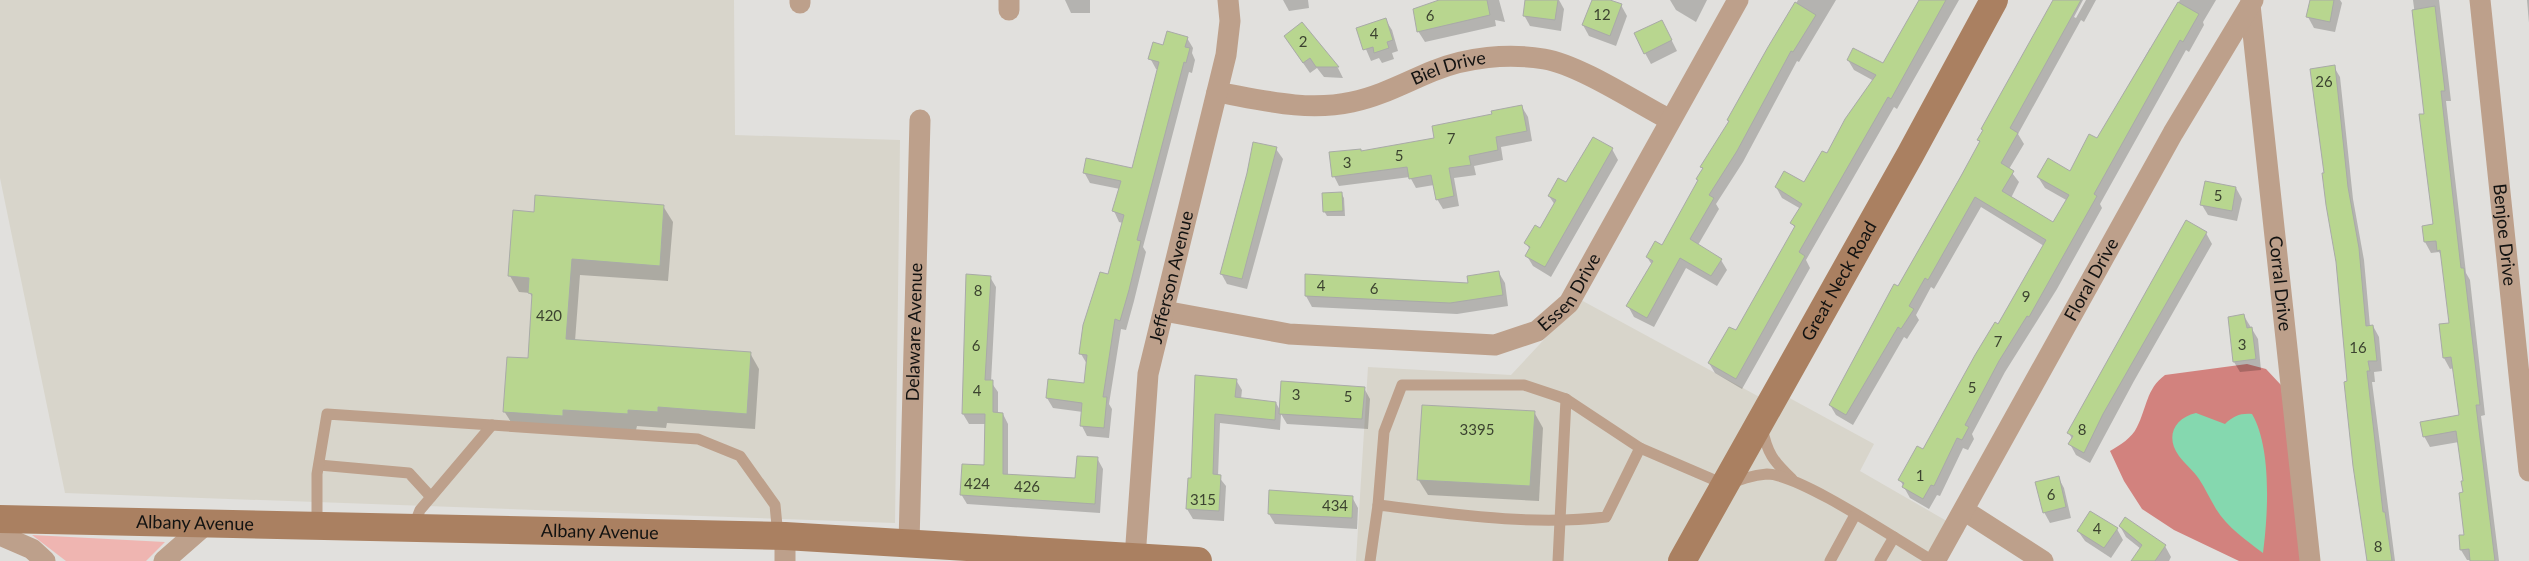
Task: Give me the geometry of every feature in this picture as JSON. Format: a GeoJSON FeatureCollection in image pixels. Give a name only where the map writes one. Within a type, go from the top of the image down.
{"type":"FeatureCollection","features":[{"type":"Feature","properties":{"kind":"street","name":"Jefferson Avenue"},"geometry":{"type":"LineString","coordinates":[[1135,558],[1148,374],[1226,54],[1230,21],[1228,0]]}},
{"type":"Feature","properties":{"kind":"street","name":"Essen Drive"},"geometry":{"type":"LineString","coordinates":[[1164,311],[1289,334],[1454,344],[1495,345],[1537,331],[1569,303],[1738,0]]}},
{"type":"Feature","properties":{"kind":"street","name":"Great Neck Road"},"geometry":{"type":"LineString","coordinates":[[1682,561],[1726,485],[1994,0]]}},
{"type":"Feature","properties":{"kind":"street","name":"Benjoe Drive"},"geometry":{"type":"LineString","coordinates":[[2480,0],[2529,471]]}},
{"type":"Feature","properties":{"kind":"street","name":"Floral Drive"},"geometry":{"type":"LineString","coordinates":[[1934,561],[1965,511],[2173,133],[2251,2]]}},
{"type":"Feature","properties":{"kind":"street","name":"Corral Drive"},"geometry":{"type":"LineString","coordinates":[[2251,2],[2310,561]]}},
{"type":"Feature","properties":{"kind":"street","name":"Biel Drive"},"geometry":{"type":"LineString","coordinates":[[1217,92],[1299,107],[1351,102],[1389,92],[1434,70],[1484,57],[1545,59],[1582,73],[1670,120]]}},
{"type":"Feature","properties":{"kind":"street","name":"Delaware Avenue"},"geometry":{"type":"LineString","coordinates":[[909,543],[920,120]]}},
{"type":"Feature","properties":{"kind":"street"},"geometry":{"type":"LineString","coordinates":[[1965,511],[2043,561]]}},
{"type":"Feature","properties":{"kind":"street","name":"Albany Avenue"},"geometry":{"type":"LineString","coordinates":[[0,519],[412,529],[783,544],[909,543],[1198,561]]}},
{"type":"Feature","properties":{"kind":"street"},"geometry":{"type":"LineString","coordinates":[[164,561],[205,525]]}},
{"type":"Feature","properties":{"kind":"street"},"geometry":{"type":"LineString","coordinates":[[0,535],[32,549],[45,561]]}},
{"type":"Feature","properties":{"kind":"lane"},"geometry":{"type":"LineString","coordinates":[[1370,561],[1378,505],[1384,432],[1402,385],[1524,385],[1566,399],[1640,448],[1726,485],[1744,478],[1767,474],[1795,482],[1934,561]]}},
{"type":"Feature","properties":{"kind":"lane"},"geometry":{"type":"LineString","coordinates":[[1558,561],[1566,399]]}},
{"type":"Feature","properties":{"kind":"lane"},"geometry":{"type":"LineString","coordinates":[[317,527],[319,465],[327,414],[698,439],[740,456],[775,505],[783,544]]}},
{"type":"Feature","properties":{"kind":"lane"},"geometry":{"type":"LineString","coordinates":[[1761,422],[1769,454],[1774,462],[1795,482]]}},
{"type":"Feature","properties":{"kind":"lane"},"geometry":{"type":"LineString","coordinates":[[412,529],[420,510],[492,425]]}},
{"type":"Feature","properties":{"kind":"lane"},"geometry":{"type":"LineString","coordinates":[[1378,505],[1456,514],[1560,520],[1606,517],[1640,448]]}},
{"type":"Feature","properties":{"kind":"lane"},"geometry":{"type":"LineString","coordinates":[[319,465],[409,473],[432,497]]}},
{"type":"Feature","properties":{"kind":"lane"},"geometry":{"type":"LineString","coordinates":[[1830,561],[1855,515]]}},
{"type":"Feature","properties":{"kind":"lane"},"geometry":{"type":"LineString","coordinates":[[1880,561],[1894,537]]}},
{"type":"Feature","properties":{"kind":"shaded area"},"geometry":{"type":"Polygon","coordinates":[[[0,0],[734,0],[735,135],[900,140],[895,523],[65,493],[0,178],[0,0]]]}},
{"type":"Feature","properties":{"kind":"shaded area"},"geometry":{"type":"Polygon","coordinates":[[[1581,300],[1776,406],[1784,395],[1874,444],[1860,471],[1964,531],[1944,561],[1356,561],[1368,367],[1511,375],[1581,300]]]}},
{"type":"Feature","properties":{"kind":"shaded area"},"geometry":{"type":"Polygon","coordinates":[[[2247,364],[2266,369],[2281,385],[2303,561],[2239,561],[2174,530],[2142,509],[2124,481],[2110,451],[2125,441],[2135,431],[2150,393],[2165,375],[2247,364]]]}},
{"type":"Feature","properties":{"kind":"shaded area"},"geometry":{"type":"Polygon","coordinates":[[[2196,413],[2225,424],[2237,416],[2252,414],[2263,445],[2266,463],[2267,501],[2263,553],[2226,522],[2216,509],[2199,479],[2181,459],[2175,449],[2172,435],[2174,429],[2182,419],[2196,413]]]}},
{"type":"Feature","properties":{"kind":"shaded area"},"geometry":{"type":"Polygon","coordinates":[[[32,535],[165,542],[146,561],[66,561],[32,535]]]}},
{"type":"Feature","properties":{"kind":"building"},"geometry":{"type":"Polygon","coordinates":[[[1439,0],[1487,0],[1490,15],[1417,32],[1413,9],[1439,0]]]}},
{"type":"Feature","properties":{"kind":"building"},"geometry":{"type":"Polygon","coordinates":[[[1525,0],[1558,0],[1555,20],[1523,16],[1525,0]]]}},
{"type":"Feature","properties":{"kind":"building"},"geometry":{"type":"Polygon","coordinates":[[[1592,0],[1610,0],[1622,4],[1610,36],[1582,25],[1592,0]]]}},
{"type":"Feature","properties":{"kind":"building"},"geometry":{"type":"Polygon","coordinates":[[[1919,0],[1946,0],[1891,99],[1888,97],[1799,252],[1805,256],[1736,379],[1708,363],[1729,327],[1736,330],[1795,226],[1790,223],[1802,204],[1775,187],[1784,171],[1804,182],[1822,151],[1827,153],[1845,119],[1876,75],[1847,60],[1853,48],[1883,63],[1919,0]]]}},
{"type":"Feature","properties":{"kind":"building"},"geometry":{"type":"Polygon","coordinates":[[[2053,0],[2081,0],[2010,128],[2018,133],[2001,163],[2014,171],[2002,191],[2053,222],[2069,195],[2037,177],[2048,158],[2070,171],[2089,134],[2097,138],[2178,2],[2199,14],[2183,42],[2180,40],[2094,194],[2097,196],[2029,317],[2027,316],[1999,361],[1965,425],[1969,427],[1962,440],[1957,438],[1934,486],[1931,485],[1923,499],[1902,487],[1904,483],[1898,480],[1917,446],[1923,449],[1975,355],[1995,322],[1998,324],[2046,240],[1975,197],[1928,280],[1925,278],[1909,306],[1914,309],[1901,329],[1898,327],[1846,415],[1829,405],[1894,284],[1898,286],[1961,176],[1980,141],[1977,140],[1983,130],[1981,129],[2053,0]]]}},
{"type":"Feature","properties":{"kind":"building"},"geometry":{"type":"Polygon","coordinates":[[[2310,0],[2334,0],[2330,22],[2306,17],[2310,0]]]}},
{"type":"Feature","properties":{"kind":"building"},"geometry":{"type":"Polygon","coordinates":[[[1795,2],[1816,15],[1793,52],[1791,51],[1737,151],[1709,195],[1714,198],[1690,239],[1722,259],[1711,276],[1680,258],[1647,318],[1626,306],[1653,261],[1646,257],[1655,241],[1662,245],[1698,180],[1696,179],[1703,168],[1700,167],[1729,121],[1727,120],[1795,2]]]}},
{"type":"Feature","properties":{"kind":"building"},"geometry":{"type":"Polygon","coordinates":[[[2435,6],[2445,91],[2441,91],[2461,268],[2464,268],[2480,405],[2476,405],[2495,561],[2470,561],[2469,549],[2460,550],[2459,535],[2464,535],[2459,493],[2463,492],[2461,481],[2463,481],[2456,431],[2423,437],[2420,422],[2459,415],[2451,357],[2443,358],[2439,324],[2449,323],[2440,250],[2437,251],[2436,241],[2424,242],[2422,226],[2433,224],[2419,114],[2424,114],[2412,10],[2435,6]]]}},
{"type":"Feature","properties":{"kind":"building"},"geometry":{"type":"Polygon","coordinates":[[[1386,18],[1393,40],[1387,42],[1389,48],[1374,53],[1373,47],[1363,50],[1356,28],[1386,18]]]}},
{"type":"Feature","properties":{"kind":"building"},"geometry":{"type":"Polygon","coordinates":[[[1662,20],[1672,40],[1644,54],[1634,33],[1662,20]]]}},
{"type":"Feature","properties":{"kind":"building"},"geometry":{"type":"Polygon","coordinates":[[[1302,22],[1339,67],[1316,67],[1310,58],[1303,63],[1284,36],[1302,22]]]}},
{"type":"Feature","properties":{"kind":"building"},"geometry":{"type":"Polygon","coordinates":[[[1167,31],[1188,37],[1185,47],[1190,48],[1186,63],[1184,62],[1137,240],[1141,241],[1129,290],[1120,321],[1115,319],[1103,397],[1107,397],[1104,428],[1080,426],[1082,403],[1046,398],[1048,379],[1084,383],[1087,355],[1079,354],[1083,325],[1100,272],[1108,274],[1124,215],[1112,211],[1121,181],[1083,173],[1086,158],[1132,168],[1159,62],[1148,59],[1153,42],[1163,45],[1167,31]]]}},
{"type":"Feature","properties":{"kind":"building"},"geometry":{"type":"Polygon","coordinates":[[[2335,65],[2348,187],[2359,248],[2366,326],[2373,325],[2377,361],[2368,361],[2370,371],[2367,371],[2383,512],[2385,512],[2392,561],[2367,561],[2353,466],[2344,382],[2347,381],[2336,262],[2326,205],[2322,173],[2324,173],[2310,69],[2335,65]]]}},
{"type":"Feature","properties":{"kind":"building"},"geometry":{"type":"Polygon","coordinates":[[[1522,105],[1527,131],[1496,137],[1498,150],[1469,156],[1471,165],[1449,168],[1454,196],[1436,200],[1431,175],[1409,179],[1407,167],[1332,177],[1329,152],[1361,149],[1361,151],[1434,138],[1432,126],[1492,114],[1491,111],[1522,105]]]}},
{"type":"Feature","properties":{"kind":"building"},"geometry":{"type":"Polygon","coordinates":[[[1593,137],[1613,148],[1545,267],[1525,256],[1530,247],[1524,243],[1535,225],[1540,228],[1556,200],[1548,196],[1558,178],[1566,182],[1593,137]]]}},
{"type":"Feature","properties":{"kind":"building"},"geometry":{"type":"Polygon","coordinates":[[[1253,142],[1277,147],[1242,279],[1220,274],[1247,173],[1253,142]]]}},
{"type":"Feature","properties":{"kind":"building"},"geometry":{"type":"Polygon","coordinates":[[[2205,181],[2236,187],[2232,211],[2200,205],[2205,181]]]}},
{"type":"Feature","properties":{"kind":"building"},"geometry":{"type":"Polygon","coordinates":[[[1342,192],[1343,211],[1323,212],[1322,193],[1342,192]]]}},
{"type":"Feature","properties":{"kind":"building"},"geometry":{"type":"Polygon","coordinates":[[[535,195],[664,205],[660,266],[572,259],[566,339],[751,352],[747,414],[658,407],[658,412],[628,410],[628,414],[563,410],[563,416],[503,412],[507,357],[528,358],[532,294],[528,293],[529,278],[508,276],[513,210],[534,212],[535,195]]]}},
{"type":"Feature","properties":{"kind":"building"},"geometry":{"type":"Polygon","coordinates":[[[2186,220],[2207,232],[2103,414],[2084,453],[2068,444],[2073,436],[2067,433],[2186,220]]]}},
{"type":"Feature","properties":{"kind":"building"},"geometry":{"type":"Polygon","coordinates":[[[1499,271],[1503,295],[1450,303],[1305,296],[1305,274],[1468,283],[1467,276],[1499,271]]]}},
{"type":"Feature","properties":{"kind":"building"},"geometry":{"type":"Polygon","coordinates":[[[966,274],[991,276],[985,380],[993,380],[993,412],[1003,413],[1003,474],[1075,478],[1077,456],[1098,457],[1095,504],[960,495],[962,464],[984,465],[985,414],[962,414],[966,274]]]}},
{"type":"Feature","properties":{"kind":"building"},"geometry":{"type":"Polygon","coordinates":[[[2244,314],[2247,328],[2252,327],[2256,359],[2233,362],[2228,317],[2244,314]]]}},
{"type":"Feature","properties":{"kind":"building"},"geometry":{"type":"Polygon","coordinates":[[[1195,375],[1237,379],[1235,397],[1276,402],[1275,420],[1215,414],[1213,474],[1221,475],[1219,511],[1186,509],[1188,478],[1191,478],[1195,375]]]}},
{"type":"Feature","properties":{"kind":"building"},"geometry":{"type":"Polygon","coordinates":[[[1281,381],[1365,387],[1362,419],[1279,414],[1281,381]]]}},
{"type":"Feature","properties":{"kind":"building"},"geometry":{"type":"Polygon","coordinates":[[[1422,405],[1535,411],[1530,486],[1417,480],[1422,405]]]}},
{"type":"Feature","properties":{"kind":"building"},"geometry":{"type":"Polygon","coordinates":[[[2059,476],[2066,507],[2043,513],[2035,482],[2059,476]]]}},
{"type":"Feature","properties":{"kind":"building"},"geometry":{"type":"Polygon","coordinates":[[[1269,490],[1353,496],[1352,518],[1268,514],[1269,490]]]}},
{"type":"Feature","properties":{"kind":"building"},"geometry":{"type":"Polygon","coordinates":[[[2090,511],[2118,528],[2104,548],[2077,531],[2090,511]]]}},
{"type":"Feature","properties":{"kind":"building"},"geometry":{"type":"Polygon","coordinates":[[[2125,517],[2166,545],[2155,561],[2131,561],[2142,545],[2119,526],[2125,517]]]}}]}
